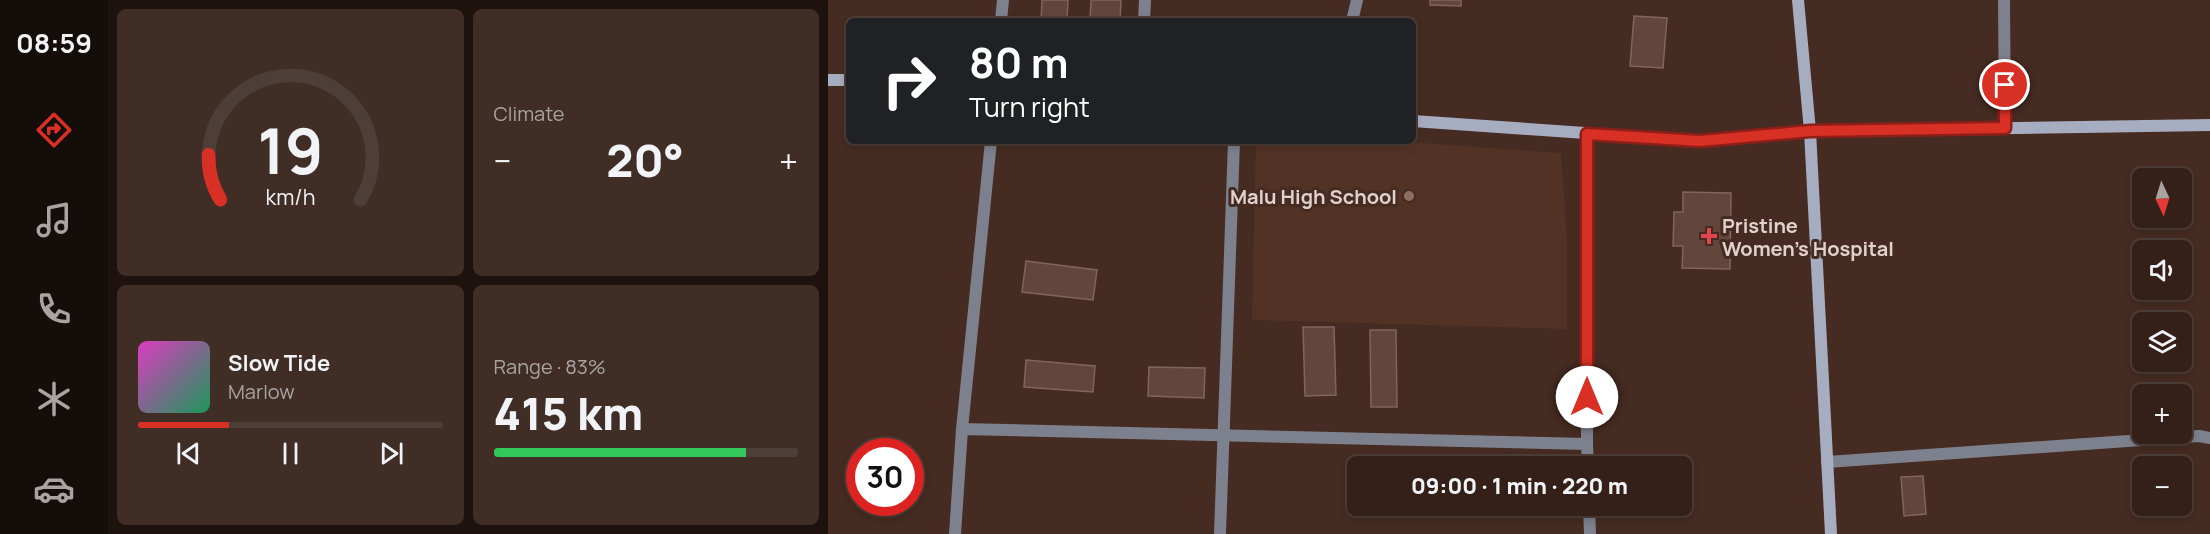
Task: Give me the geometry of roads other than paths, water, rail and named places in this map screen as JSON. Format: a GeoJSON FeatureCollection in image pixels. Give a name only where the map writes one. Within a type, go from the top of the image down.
{"type":"FeatureCollection","features":[{"type":"Feature","properties":{"kind":"street"},"geometry":{"type":"LineString","coordinates":[[1001,18],[1003,0]]}},
{"type":"Feature","properties":{"kind":"street"},"geometry":{"type":"LineString","coordinates":[[1144,18],[1145,0]]}},
{"type":"Feature","properties":{"kind":"street"},"geometry":{"type":"LineString","coordinates":[[1353,18],[1357,0]]}},
{"type":"Feature","properties":{"kind":"street"},"geometry":{"type":"LineString","coordinates":[[1798,0],[1810,131],[1831,534]]}},
{"type":"Feature","properties":{"kind":"street"},"geometry":{"type":"LineString","coordinates":[[2004,0],[2005,128]]}},
{"type":"Feature","properties":{"kind":"street"},"geometry":{"type":"LineString","coordinates":[[828,80],[846,80]]}},
{"type":"Feature","properties":{"kind":"street"},"geometry":{"type":"LineString","coordinates":[[1416,121],[1700,141],[1810,131],[2210,123]]}},
{"type":"Feature","properties":{"kind":"street"},"geometry":{"type":"LineString","coordinates":[[1587,134],[1588,456]]}},
{"type":"Feature","properties":{"kind":"street"},"geometry":{"type":"LineString","coordinates":[[955,534],[962,429],[990,144]]}},
{"type":"Feature","properties":{"kind":"street"},"geometry":{"type":"LineString","coordinates":[[1220,534],[1234,144]]}},
{"type":"Feature","properties":{"kind":"street"},"geometry":{"type":"LineString","coordinates":[[962,429],[1587,444]]}},
{"type":"Feature","properties":{"kind":"street"},"geometry":{"type":"LineString","coordinates":[[1827,462],[2199,436],[2210,438]]}},
{"type":"Feature","properties":{"kind":"street"},"geometry":{"type":"LineString","coordinates":[[1589,516],[1590,534]]}},
{"type":"Feature","properties":{"kind":"place","name":"Malu High School"},"geometry":{"type":"Point","coordinates":[1409,196]}},
{"type":"Feature","properties":{"kind":"place","name":"Pristine Women's Hospital"},"geometry":{"type":"Point","coordinates":[1709,236]}}]}
